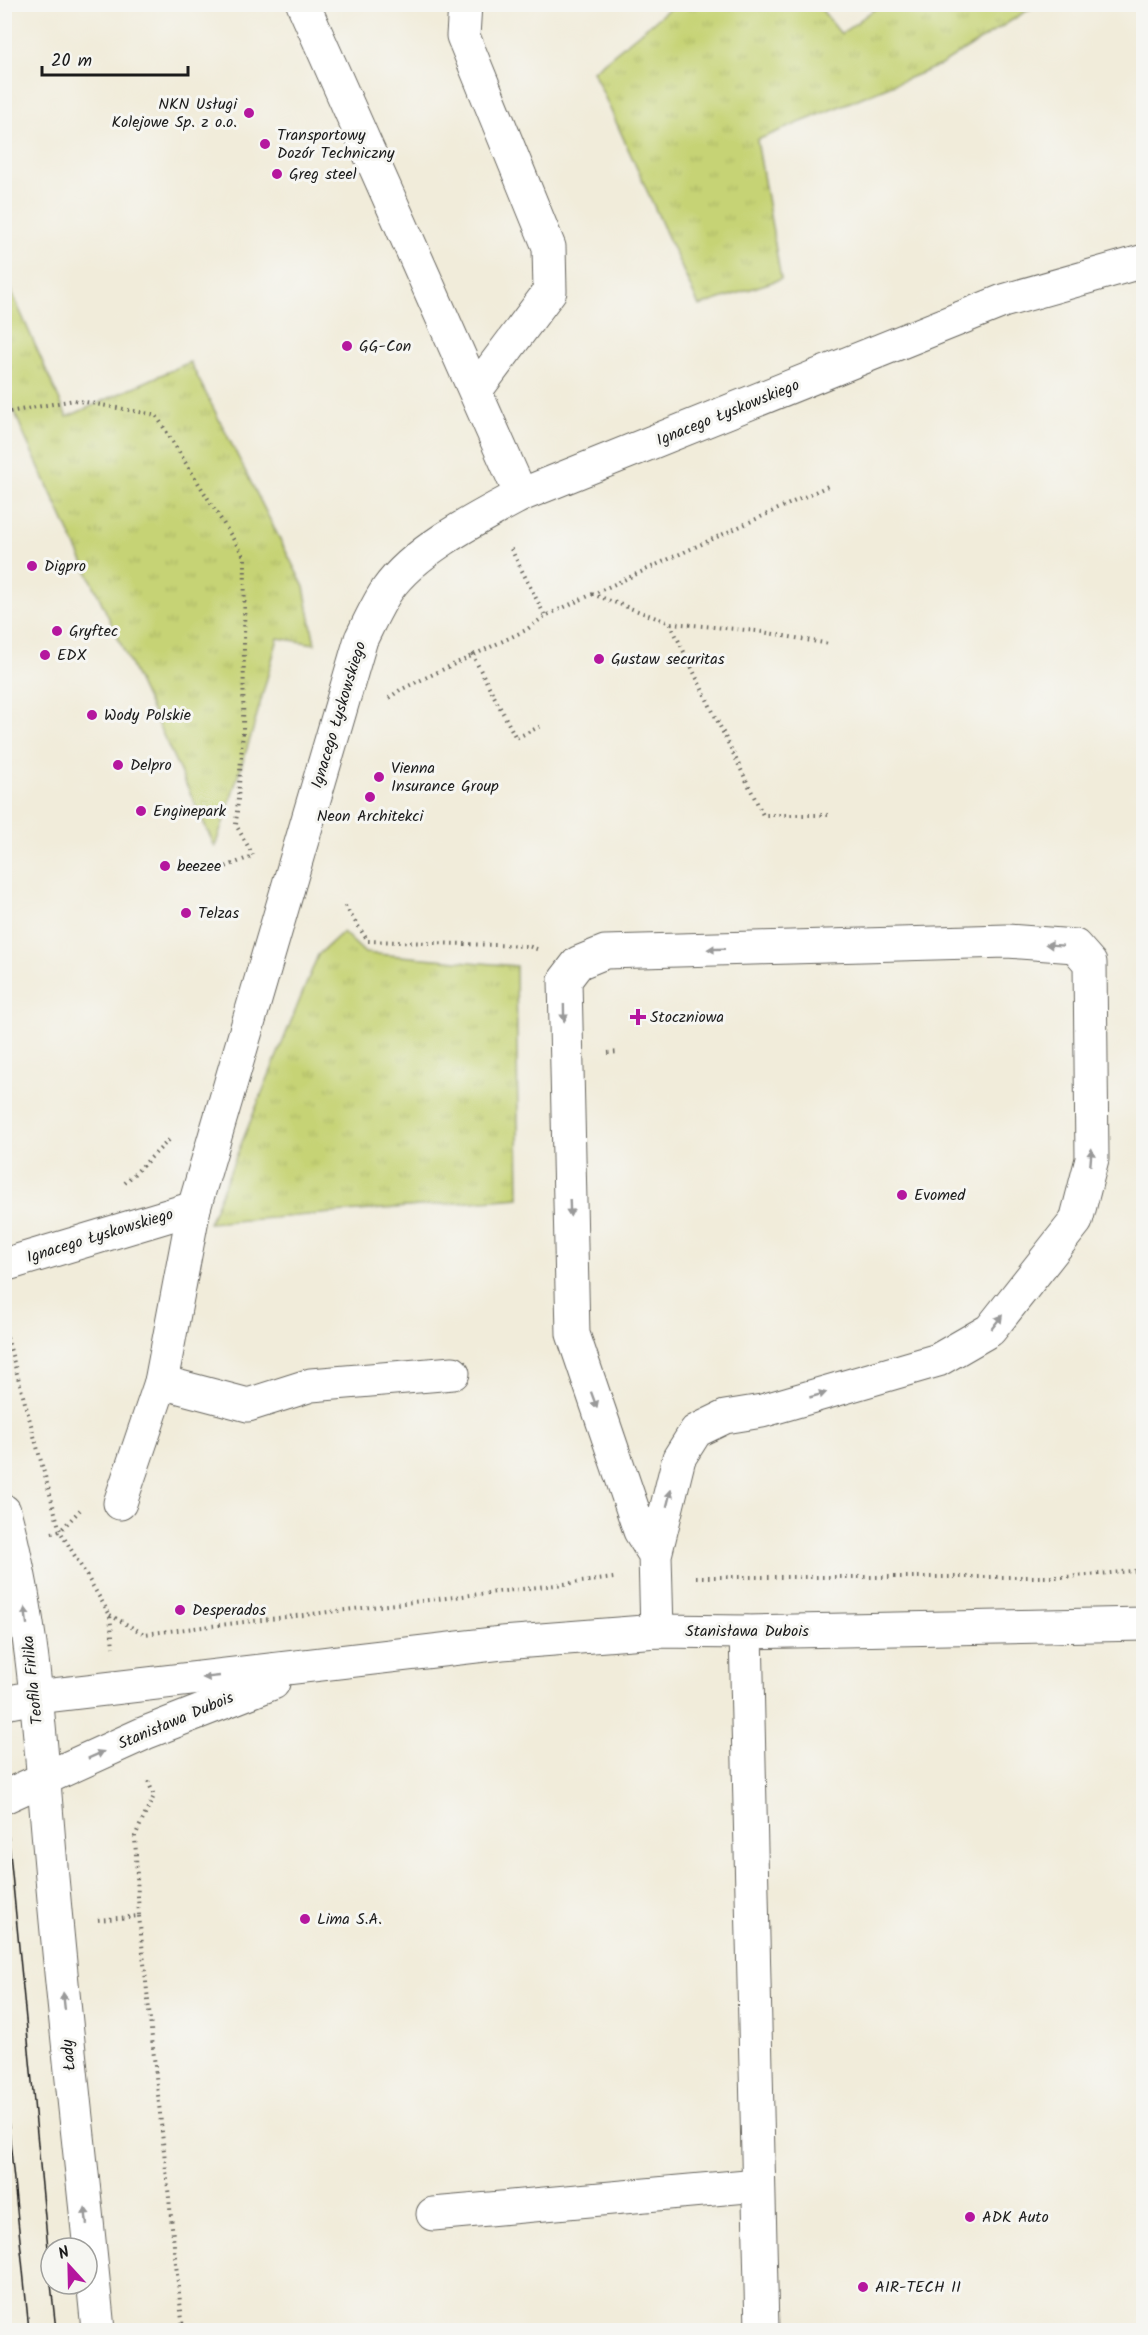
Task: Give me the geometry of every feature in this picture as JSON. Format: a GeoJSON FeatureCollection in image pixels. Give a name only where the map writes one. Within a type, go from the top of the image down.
{"type":"FeatureCollection","features":[{"type":"Feature","properties":{"kind":"street"},"geometry":{"type":"LineString","coordinates":[[303,4],[521,495]]}},
{"type":"Feature","properties":{"kind":"street"},"geometry":{"type":"LineString","coordinates":[[449,4],[464,20],[549,247],[550,291],[476,390]]}},
{"type":"Feature","properties":{"kind":"street","name":"Ignacego Łyskowskiego"},"geometry":{"type":"LineString","coordinates":[[4,1265],[194,1208],[361,639],[388,590],[426,552],[470,522],[521,495],[1003,301],[1143,261]]}},
{"type":"Feature","properties":{"kind":"street"},"geometry":{"type":"LineString","coordinates":[[655,1555],[640,1531],[573,1334],[565,980],[578,963],[605,952],[1007,941],[1075,946],[1090,963],[1092,1159],[1076,1221],[990,1330],[938,1360],[762,1411],[725,1417],[696,1431],[680,1458],[655,1555],[657,1631]]}},
{"type":"Feature","properties":{"kind":"street"},"geometry":{"type":"LineString","coordinates":[[120,1503],[161,1382],[194,1208]]}},
{"type":"Feature","properties":{"kind":"street"},"geometry":{"type":"LineString","coordinates":[[161,1382],[248,1405],[311,1385],[453,1373]]}},
{"type":"Feature","properties":{"kind":"street","name":"Teofila Firlika"},"geometry":{"type":"LineString","coordinates":[[4,1511],[19,1568],[20,1700],[43,1779]]}},
{"type":"Feature","properties":{"kind":"street","name":"Stanisława Dubois"},"geometry":{"type":"LineString","coordinates":[[20,1700],[502,1643],[657,1631],[746,1632],[1143,1624]]}},
{"type":"Feature","properties":{"kind":"street"},"geometry":{"type":"LineString","coordinates":[[746,1632],[762,2331]]}},
{"type":"Feature","properties":{"kind":"street","name":"Stanisława Dubois"},"geometry":{"type":"LineString","coordinates":[[4,1797],[131,1739],[278,1681],[353,1661]]}},
{"type":"Feature","properties":{"kind":"street","name":"Łady"},"geometry":{"type":"LineString","coordinates":[[43,1779],[98,2331]]}},
{"type":"Feature","properties":{"kind":"street"},"geometry":{"type":"LineString","coordinates":[[433,2214],[758,2185]]}},
{"type":"Feature","properties":{"kind":"path"},"geometry":{"type":"LineString","coordinates":[[4,413],[74,400],[156,415],[245,558],[243,732],[236,825],[253,856],[215,871]]}},
{"type":"Feature","properties":{"kind":"path"},"geometry":{"type":"LineString","coordinates":[[481,650],[526,630],[545,616],[591,594],[828,486]]}},
{"type":"Feature","properties":{"kind":"path"},"geometry":{"type":"LineString","coordinates":[[520,565],[545,616]]}},
{"type":"Feature","properties":{"kind":"path"},"geometry":{"type":"LineString","coordinates":[[591,594],[670,623],[757,631],[829,644]]}},
{"type":"Feature","properties":{"kind":"path"},"geometry":{"type":"LineString","coordinates":[[670,623],[763,815],[832,815]]}},
{"type":"Feature","properties":{"kind":"path"},"geometry":{"type":"LineString","coordinates":[[472,654],[516,738],[541,726]]}},
{"type":"Feature","properties":{"kind":"path"},"geometry":{"type":"LineString","coordinates":[[345,906],[368,941],[528,946],[578,963]]}},
{"type":"Feature","properties":{"kind":"path"},"geometry":{"type":"LineString","coordinates":[[4,1326],[60,1531],[110,1615]]}},
{"type":"Feature","properties":{"kind":"path"},"geometry":{"type":"LineString","coordinates":[[60,1531],[84,1506]]}},
{"type":"Feature","properties":{"kind":"path"},"geometry":{"type":"LineString","coordinates":[[131,1739],[154,1796],[135,1836],[139,1916],[183,2331]]}},
{"type":"Feature","properties":{"kind":"path"},"geometry":{"type":"LineString","coordinates":[[113,1919],[139,1916]]}},
{"type":"Feature","properties":{"kind":"green space"},"geometry":{"type":"Polygon","coordinates":[[[675,4],[818,5],[841,34],[880,5],[1036,5],[941,65],[757,140],[781,279],[699,306],[593,71],[675,4]]]}},
{"type":"Feature","properties":{"kind":"green space"},"geometry":{"type":"Polygon","coordinates":[[[5,277],[67,417],[190,362],[304,587],[315,644],[278,638],[252,733],[215,847],[24,435],[5,387],[5,277]]]}},
{"type":"Feature","properties":{"kind":"green space"},"geometry":{"type":"Polygon","coordinates":[[[343,932],[365,953],[516,966],[519,1198],[209,1223],[318,955],[343,932]]]}},
{"type":"Feature","properties":{"kind":"tram line"},"geometry":{"type":"LineString","coordinates":[[4,1791],[47,2236]]}},
{"type":"Feature","properties":{"kind":"tram line"},"geometry":{"type":"LineString","coordinates":[[4,2080],[29,2330]]}},
{"type":"Feature","properties":{"kind":"tram line"},"geometry":{"type":"LineString","coordinates":[[52,2296],[56,2330]]}},
{"type":"Feature","properties":{"kind":"place","name":"NKN Usługi Kolejowe Sp. z o.o."},"geometry":{"type":"Point","coordinates":[249,113]}},
{"type":"Feature","properties":{"kind":"place","name":"Transportowy Dozór Techniczny"},"geometry":{"type":"Point","coordinates":[265,144]}},
{"type":"Feature","properties":{"kind":"place","name":"Greg steel"},"geometry":{"type":"Point","coordinates":[277,174]}},
{"type":"Feature","properties":{"kind":"place","name":"GG-Con"},"geometry":{"type":"Point","coordinates":[347,346]}},
{"type":"Feature","properties":{"kind":"place","name":"Digpro"},"geometry":{"type":"Point","coordinates":[32,566]}},
{"type":"Feature","properties":{"kind":"place","name":"Gryftec"},"geometry":{"type":"Point","coordinates":[57,631]}},
{"type":"Feature","properties":{"kind":"place","name":"EDX"},"geometry":{"type":"Point","coordinates":[45,655]}},
{"type":"Feature","properties":{"kind":"place","name":"Gustaw securitas"},"geometry":{"type":"Point","coordinates":[599,659]}},
{"type":"Feature","properties":{"kind":"place","name":"Wody Polskie"},"geometry":{"type":"Point","coordinates":[92,715]}},
{"type":"Feature","properties":{"kind":"place","name":"Delpro"},"geometry":{"type":"Point","coordinates":[118,765]}},
{"type":"Feature","properties":{"kind":"place","name":"Vienna Insurance Group"},"geometry":{"type":"Point","coordinates":[379,777]}},
{"type":"Feature","properties":{"kind":"place","name":"Neon Architekci"},"geometry":{"type":"Point","coordinates":[370,797]}},
{"type":"Feature","properties":{"kind":"place","name":"Enginepark"},"geometry":{"type":"Point","coordinates":[141,811]}},
{"type":"Feature","properties":{"kind":"place","name":"beezee"},"geometry":{"type":"Point","coordinates":[165,866]}},
{"type":"Feature","properties":{"kind":"place","name":"Telzas"},"geometry":{"type":"Point","coordinates":[186,913]}},
{"type":"Feature","properties":{"kind":"place","name":"Stoczniowa"},"geometry":{"type":"Point","coordinates":[638,1017]}},
{"type":"Feature","properties":{"kind":"place","name":"Evomed"},"geometry":{"type":"Point","coordinates":[902,1195]}},
{"type":"Feature","properties":{"kind":"place","name":"Desperados"},"geometry":{"type":"Point","coordinates":[180,1610]}},
{"type":"Feature","properties":{"kind":"place","name":"Lima S.A."},"geometry":{"type":"Point","coordinates":[305,1919]}},
{"type":"Feature","properties":{"kind":"place","name":"ADK Auto"},"geometry":{"type":"Point","coordinates":[970,2217]}},
{"type":"Feature","properties":{"kind":"place","name":"AIR-TECH II"},"geometry":{"type":"Point","coordinates":[863,2287]}}]}
